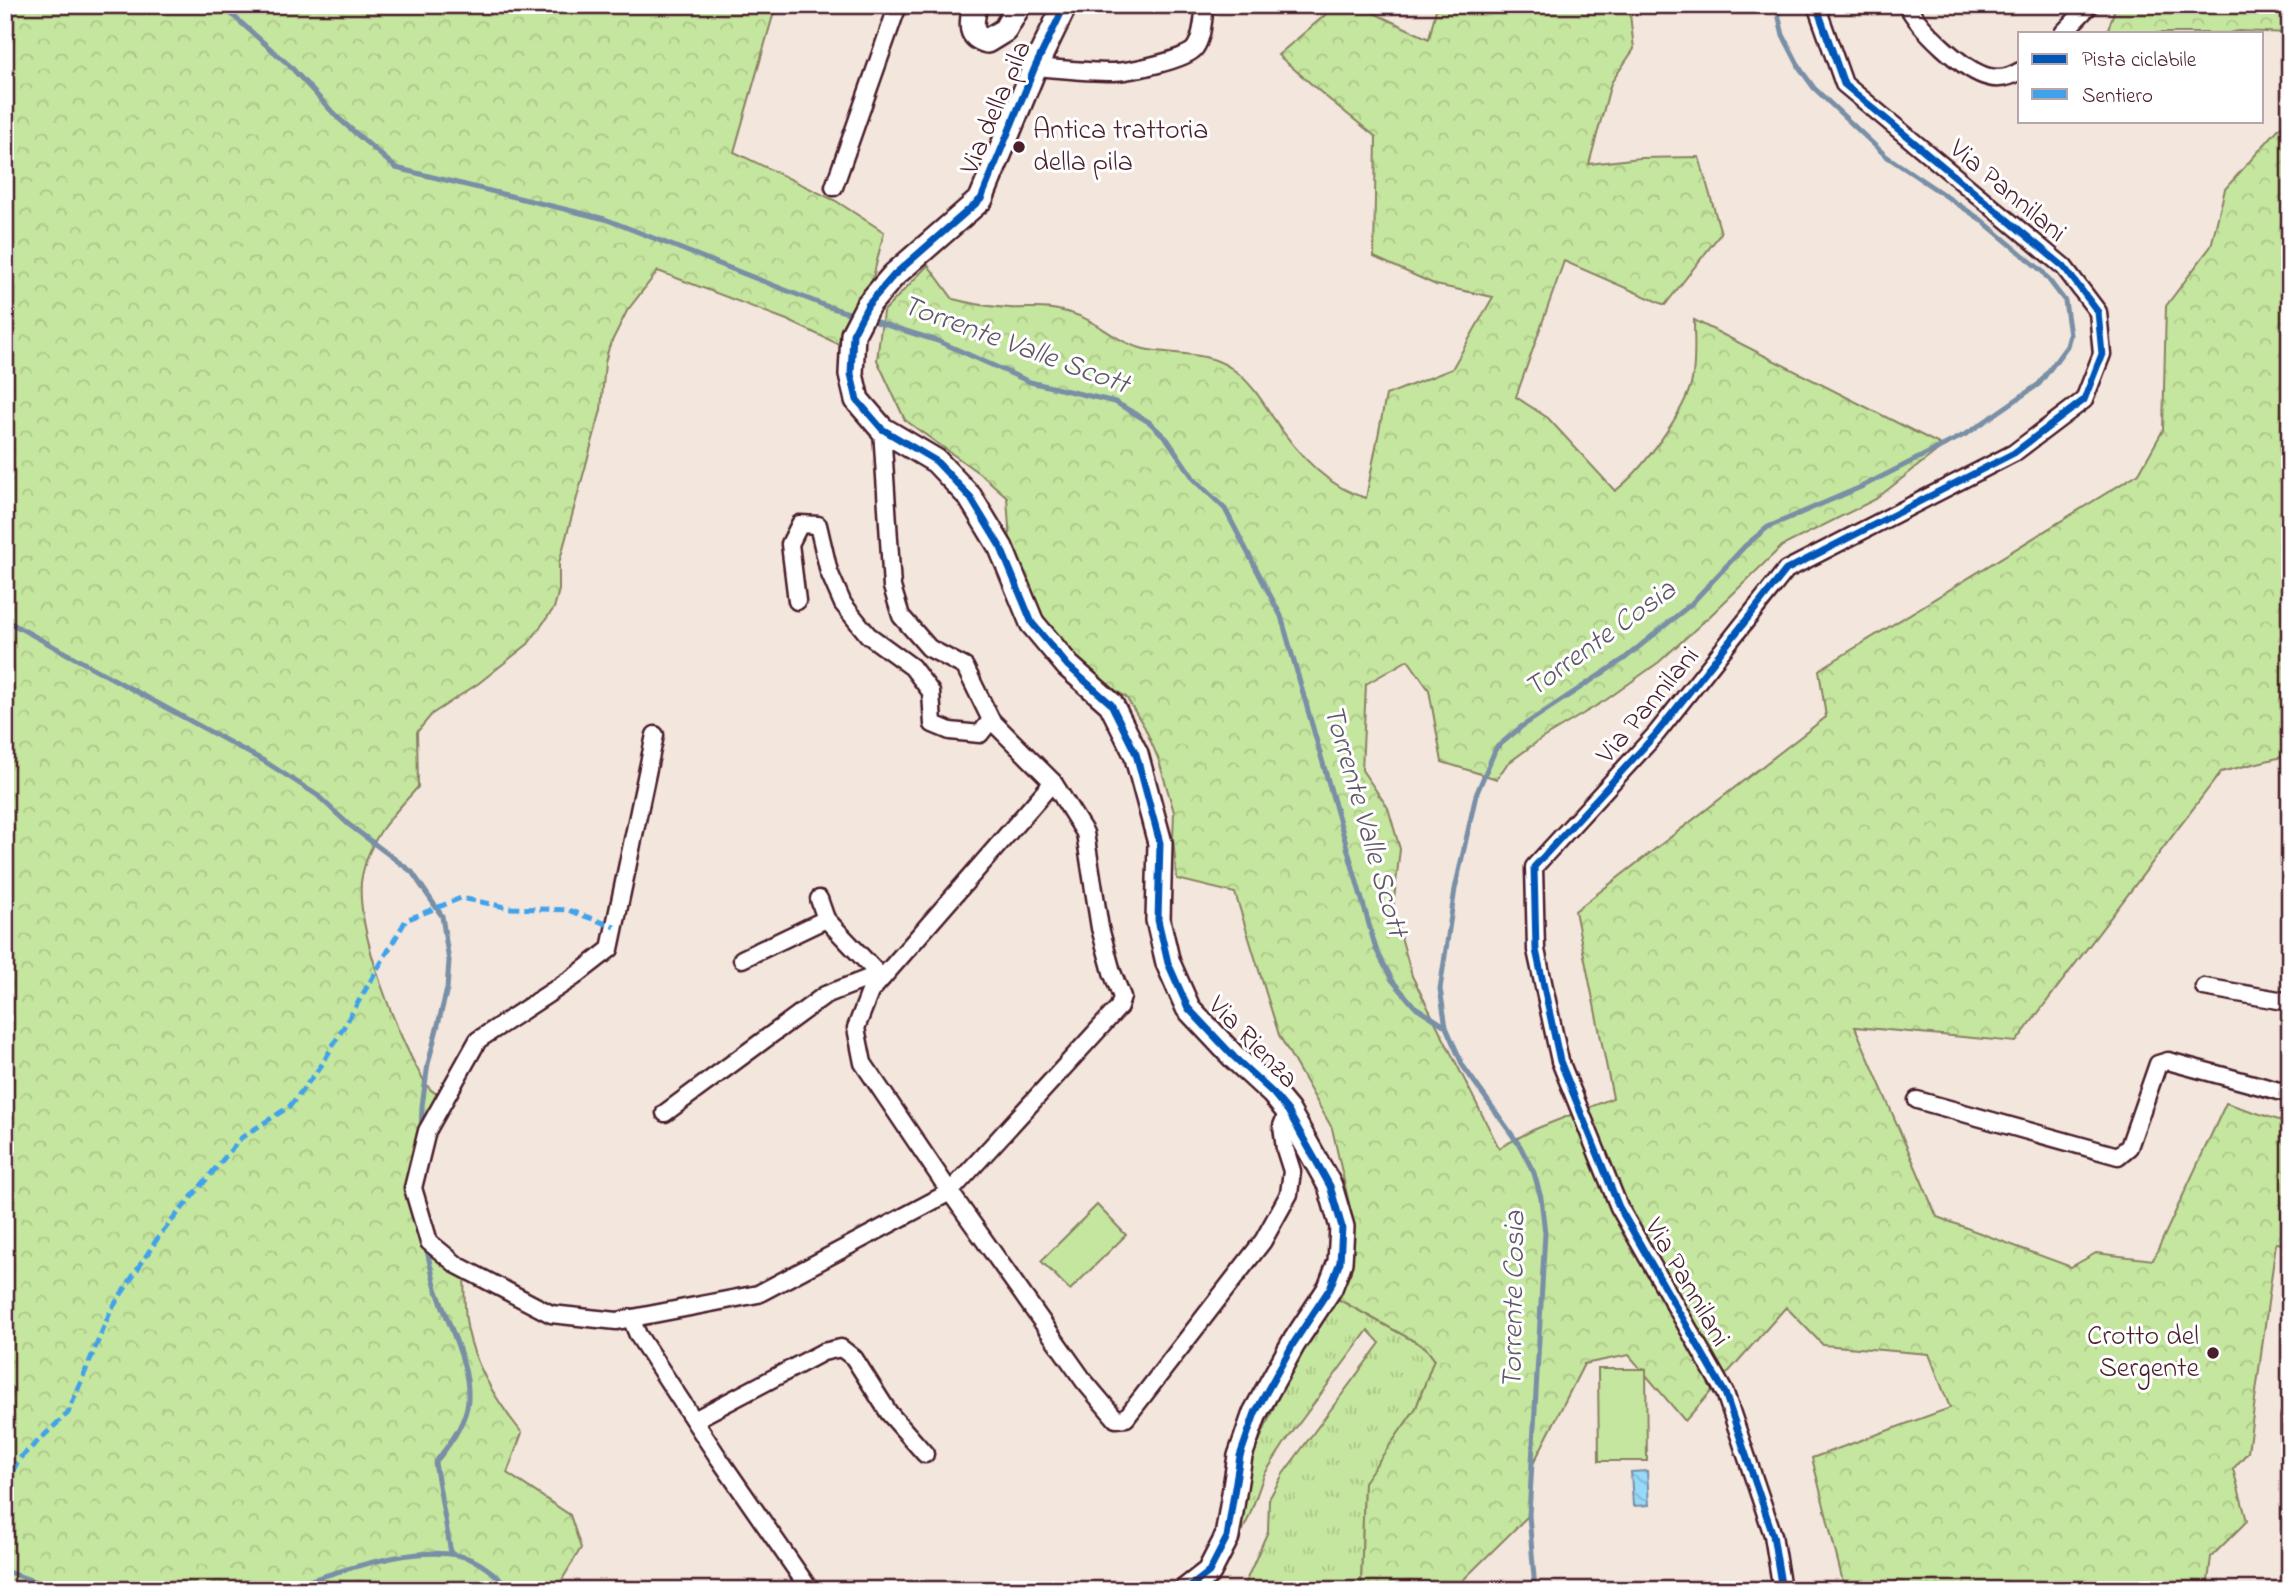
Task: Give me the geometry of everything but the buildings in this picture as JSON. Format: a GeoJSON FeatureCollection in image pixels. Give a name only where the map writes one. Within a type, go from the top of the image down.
{"type":"FeatureCollection","features":[{"type":"Feature","properties":{"kind":"street"},"geometry":{"type":"LineString","coordinates":[[834,187],[898,5]]}},
{"type":"Feature","properties":{"kind":"street"},"geometry":{"type":"LineString","coordinates":[[975,5],[971,25],[973,33],[979,39],[987,41],[1005,30],[1019,5]]}},
{"type":"Feature","properties":{"kind":"street","name":"Via della pila"},"geometry":{"type":"LineString","coordinates":[[853,334],[868,306],[894,275],[981,199],[1035,67],[1065,5]]}},
{"type":"Feature","properties":{"kind":"street"},"geometry":{"type":"LineString","coordinates":[[1035,67],[1114,72],[1189,54],[1200,36],[1205,5]]}},
{"type":"Feature","properties":{"kind":"street","name":"Via Pannilani"},"geometry":{"type":"LineString","coordinates":[[1782,1590],[1773,1535],[1725,1393],[1619,1207],[1560,1061],[1536,950],[1534,867],[1656,734],[1786,570],[2014,453],[2084,400],[2102,354],[2098,312],[2064,267],[1844,84],[1816,5]]}},
{"type":"Feature","properties":{"kind":"street"},"geometry":{"type":"LineString","coordinates":[[1907,5],[1944,50],[1987,77],[2003,78],[2018,72]]}},
{"type":"Feature","properties":{"kind":"street"},"geometry":{"type":"LineString","coordinates":[[2064,32],[2090,5]]}},
{"type":"Feature","properties":{"kind":"street","name":"Via Rienza"},"geometry":{"type":"LineString","coordinates":[[853,334],[851,374],[857,400],[881,429],[936,461],[970,497],[1001,548],[1032,624],[1068,666],[1111,704],[1136,754],[1160,843],[1158,920],[1168,963],[1188,1008],[1288,1111],[1330,1186],[1342,1227],[1340,1262],[1331,1288],[1293,1344],[1255,1413],[1240,1455],[1223,1546],[1209,1572],[1186,1590]]}},
{"type":"Feature","properties":{"kind":"street"},"geometry":{"type":"LineString","coordinates":[[655,736],[610,949],[478,1040],[427,1131],[413,1188],[429,1242],[457,1265],[551,1314],[617,1321],[758,1294],[950,1192],[1119,1007],[1122,997],[1112,972],[1101,928],[1086,833],[1053,782],[991,720],[965,667],[929,648],[901,616],[892,587],[881,429]]}},
{"type":"Feature","properties":{"kind":"street"},"geometry":{"type":"LineString","coordinates":[[797,601],[790,544],[800,524],[818,525],[829,572],[843,604],[868,635],[912,667],[932,692],[933,724],[950,731],[980,734],[991,720]]}},
{"type":"Feature","properties":{"kind":"street"},"geometry":{"type":"LineString","coordinates":[[1053,782],[870,992],[856,1028],[863,1063],[950,1192],[1084,1381],[1116,1419],[1126,1418],[1263,1241],[1289,1194],[1292,1171],[1282,1126],[1288,1111]]}},
{"type":"Feature","properties":{"kind":"street"},"geometry":{"type":"LineString","coordinates":[[819,899],[826,919],[882,978]]}},
{"type":"Feature","properties":{"kind":"street"},"geometry":{"type":"LineString","coordinates":[[741,959],[826,919]]}},
{"type":"Feature","properties":{"kind":"street"},"geometry":{"type":"LineString","coordinates":[[666,1113],[825,995],[869,978],[882,978]]}},
{"type":"Feature","properties":{"kind":"street"},"geometry":{"type":"LineString","coordinates":[[2204,987],[2290,1002]]}},
{"type":"Feature","properties":{"kind":"street"},"geometry":{"type":"LineString","coordinates":[[1917,1100],[2118,1156],[2129,1147],[2158,1063],[2168,1061],[2290,1094]]}},
{"type":"Feature","properties":{"kind":"street"},"geometry":{"type":"LineString","coordinates":[[631,1318],[638,1335],[810,1590]]}},
{"type":"Feature","properties":{"kind":"street"},"geometry":{"type":"LineString","coordinates":[[694,1420],[823,1352],[841,1349],[854,1358],[889,1413],[926,1454]]}},
{"type":"Feature","properties":{"kind":"street"},"geometry":{"type":"LineString","coordinates":[[2290,1416],[2290,1448]]}},
{"type":"Feature","properties":{"kind":"green space"},"geometry":{"type":"Polygon","coordinates":[[[5,5],[776,5],[734,152],[836,201],[884,232],[869,294],[838,344],[787,320],[658,271],[627,311],[609,347],[601,410],[559,563],[559,590],[554,608],[528,644],[479,683],[432,714],[417,732],[418,787],[391,817],[377,838],[362,876],[364,923],[371,953],[393,1016],[405,1045],[429,1088],[452,1102],[425,1152],[417,1189],[439,1245],[464,1265],[465,1315],[476,1359],[489,1385],[522,1433],[507,1473],[570,1515],[581,1548],[556,1590],[5,1590],[5,5]]]}},
{"type":"Feature","properties":{"kind":"green space"},"geometry":{"type":"Polygon","coordinates":[[[1337,5],[1357,5],[1429,39],[1437,5],[1629,5],[1634,49],[1611,83],[1589,164],[1640,158],[1699,157],[1721,233],[1665,305],[1564,261],[1516,397],[1548,418],[1615,491],[1637,470],[1661,440],[1688,393],[1694,365],[1694,320],[1943,446],[1876,499],[1782,546],[1659,662],[1606,700],[1541,739],[1507,764],[1497,779],[1442,762],[1429,690],[1408,660],[1366,684],[1362,770],[1388,808],[1400,849],[1393,908],[1412,976],[1499,1148],[1533,1130],[1613,1098],[1575,911],[1826,717],[1819,670],[2139,473],[2163,430],[2166,306],[2211,246],[2225,189],[2280,127],[2290,121],[2290,755],[2221,772],[2016,1042],[1855,1027],[1937,1217],[2071,1267],[2096,1253],[2153,1260],[2226,1103],[2279,1120],[2290,1133],[2290,1245],[2276,1243],[2248,1452],[2233,1469],[2247,1521],[2211,1557],[2207,1590],[1845,1590],[1812,1458],[1950,1408],[1929,1354],[1823,1345],[1786,1307],[1685,1421],[1629,1355],[1584,1364],[1530,1470],[1529,1515],[1453,1590],[1361,1590],[1364,1482],[1416,1408],[1434,1359],[1425,1347],[1338,1299],[1351,1272],[1353,1221],[1332,1128],[1279,1035],[1235,893],[1177,879],[1173,838],[1174,812],[1158,758],[1145,728],[1126,697],[1107,685],[1060,643],[1039,610],[1010,543],[1007,497],[983,476],[905,420],[877,360],[883,312],[928,265],[953,299],[996,307],[1046,308],[1066,312],[1085,318],[1136,347],[1200,356],[1222,363],[1249,384],[1291,442],[1313,466],[1351,493],[1366,498],[1386,395],[1452,369],[1493,297],[1436,285],[1374,257],[1376,137],[1278,55],[1337,5]]]}},
{"type":"Feature","properties":{"kind":"green space"},"geometry":{"type":"Polygon","coordinates":[[[2116,5],[2290,5],[2290,33],[2107,32],[2116,5]]]}},
{"type":"Feature","properties":{"kind":"green space"},"geometry":{"type":"Polygon","coordinates":[[[1097,1205],[1126,1235],[1070,1290],[1041,1261],[1097,1205]]]}},
{"type":"Feature","properties":{"kind":"green space"},"geometry":{"type":"Polygon","coordinates":[[[1338,1299],[1425,1347],[1434,1359],[1416,1408],[1364,1483],[1361,1590],[1242,1590],[1268,1531],[1269,1499],[1283,1474],[1380,1343],[1368,1330],[1284,1444],[1264,1475],[1235,1547],[1252,1458],[1288,1374],[1338,1299]]]}},
{"type":"Feature","properties":{"kind":"green space"},"geometry":{"type":"Polygon","coordinates":[[[1598,1369],[1646,1369],[1647,1461],[1599,1461],[1598,1369]]]}},
{"type":"Feature","properties":{"kind":"water"},"geometry":{"type":"Polygon","coordinates":[[[1647,1471],[1649,1505],[1633,1506],[1631,1472],[1647,1471]]]}},
{"type":"Feature","properties":{"kind":"waterway","name":"Torrente Valle Scott"},"geometry":{"type":"LineString","coordinates":[[221,5],[289,65],[337,117],[396,168],[605,219],[826,306],[858,316]]}},
{"type":"Feature","properties":{"kind":"waterway","name":"Torrente Cosia"},"geometry":{"type":"LineString","coordinates":[[1535,1590],[1529,1515],[1545,1233],[1541,1198],[1534,1173],[1520,1146],[1463,1066],[1446,1027],[1440,989],[1455,889],[1476,795],[1496,748],[1521,727],[1624,659],[1690,605],[1745,546],[1768,527],[1861,487],[1968,433],[2039,384],[2067,346],[2070,335],[2065,301],[2042,271],[1980,219],[1886,156],[1814,88],[1801,70],[1783,35],[1776,5]]}},
{"type":"Feature","properties":{"kind":"waterway","name":"Torrente Valle Scott"},"geometry":{"type":"LineString","coordinates":[[867,319],[938,341],[1030,382],[1115,402],[1149,422],[1167,439],[1194,479],[1225,509],[1281,616],[1376,949],[1392,980],[1414,1006],[1445,1026]]}},
{"type":"Feature","properties":{"kind":"waterway"},"geometry":{"type":"LineString","coordinates":[[5,620],[264,761],[317,795],[348,824],[412,872],[442,916],[449,961],[447,989],[428,1064],[421,1132]]}},
{"type":"Feature","properties":{"kind":"waterway"},"geometry":{"type":"LineString","coordinates":[[426,1246],[436,1288],[467,1378],[467,1407],[462,1423],[435,1463],[451,1553]]}},
{"type":"Feature","properties":{"kind":"waterway"},"geometry":{"type":"LineString","coordinates":[[280,1590],[378,1561],[431,1553],[455,1555],[475,1561],[514,1590]]}},
{"type":"Feature","properties":{"kind":"waterway"},"geometry":{"type":"LineString","coordinates":[[5,1571],[60,1590]]}},
{"type":"Feature","properties":{"kind":"marked path"},"geometry":{"type":"LineString","coordinates":[[5,1484],[20,1458],[68,1413],[111,1310],[159,1236],[241,1138],[290,1106],[321,1066],[406,920],[461,898],[511,908],[568,910],[615,927]]}},
{"type":"Feature","properties":{"kind":"cycle path"},"geometry":{"type":"LineString","coordinates":[[1065,5],[1035,67],[981,199],[894,275],[868,305],[853,334],[851,374],[857,400],[882,429],[936,461],[970,497],[1001,548],[1032,623],[1068,666],[1111,704],[1136,754],[1160,843],[1158,920],[1168,963],[1188,1008],[1288,1111],[1330,1186],[1342,1227],[1340,1262],[1330,1288],[1293,1344],[1255,1413],[1240,1456],[1227,1537],[1209,1572],[1186,1590]]}},
{"type":"Feature","properties":{"kind":"cycle path"},"geometry":{"type":"LineString","coordinates":[[1782,1590],[1773,1535],[1725,1393],[1619,1207],[1560,1061],[1536,950],[1534,867],[1656,734],[1786,570],[2014,453],[2084,400],[2102,354],[2098,312],[2064,267],[1844,84],[1816,5]]}},
{"type":"Feature","properties":{"kind":"place","name":"Antica trattoria della pila"},"geometry":{"type":"Point","coordinates":[1019,147]}},
{"type":"Feature","properties":{"kind":"place","name":"Crotto del Sergente"},"geometry":{"type":"Point","coordinates":[2213,1353]}}]}
